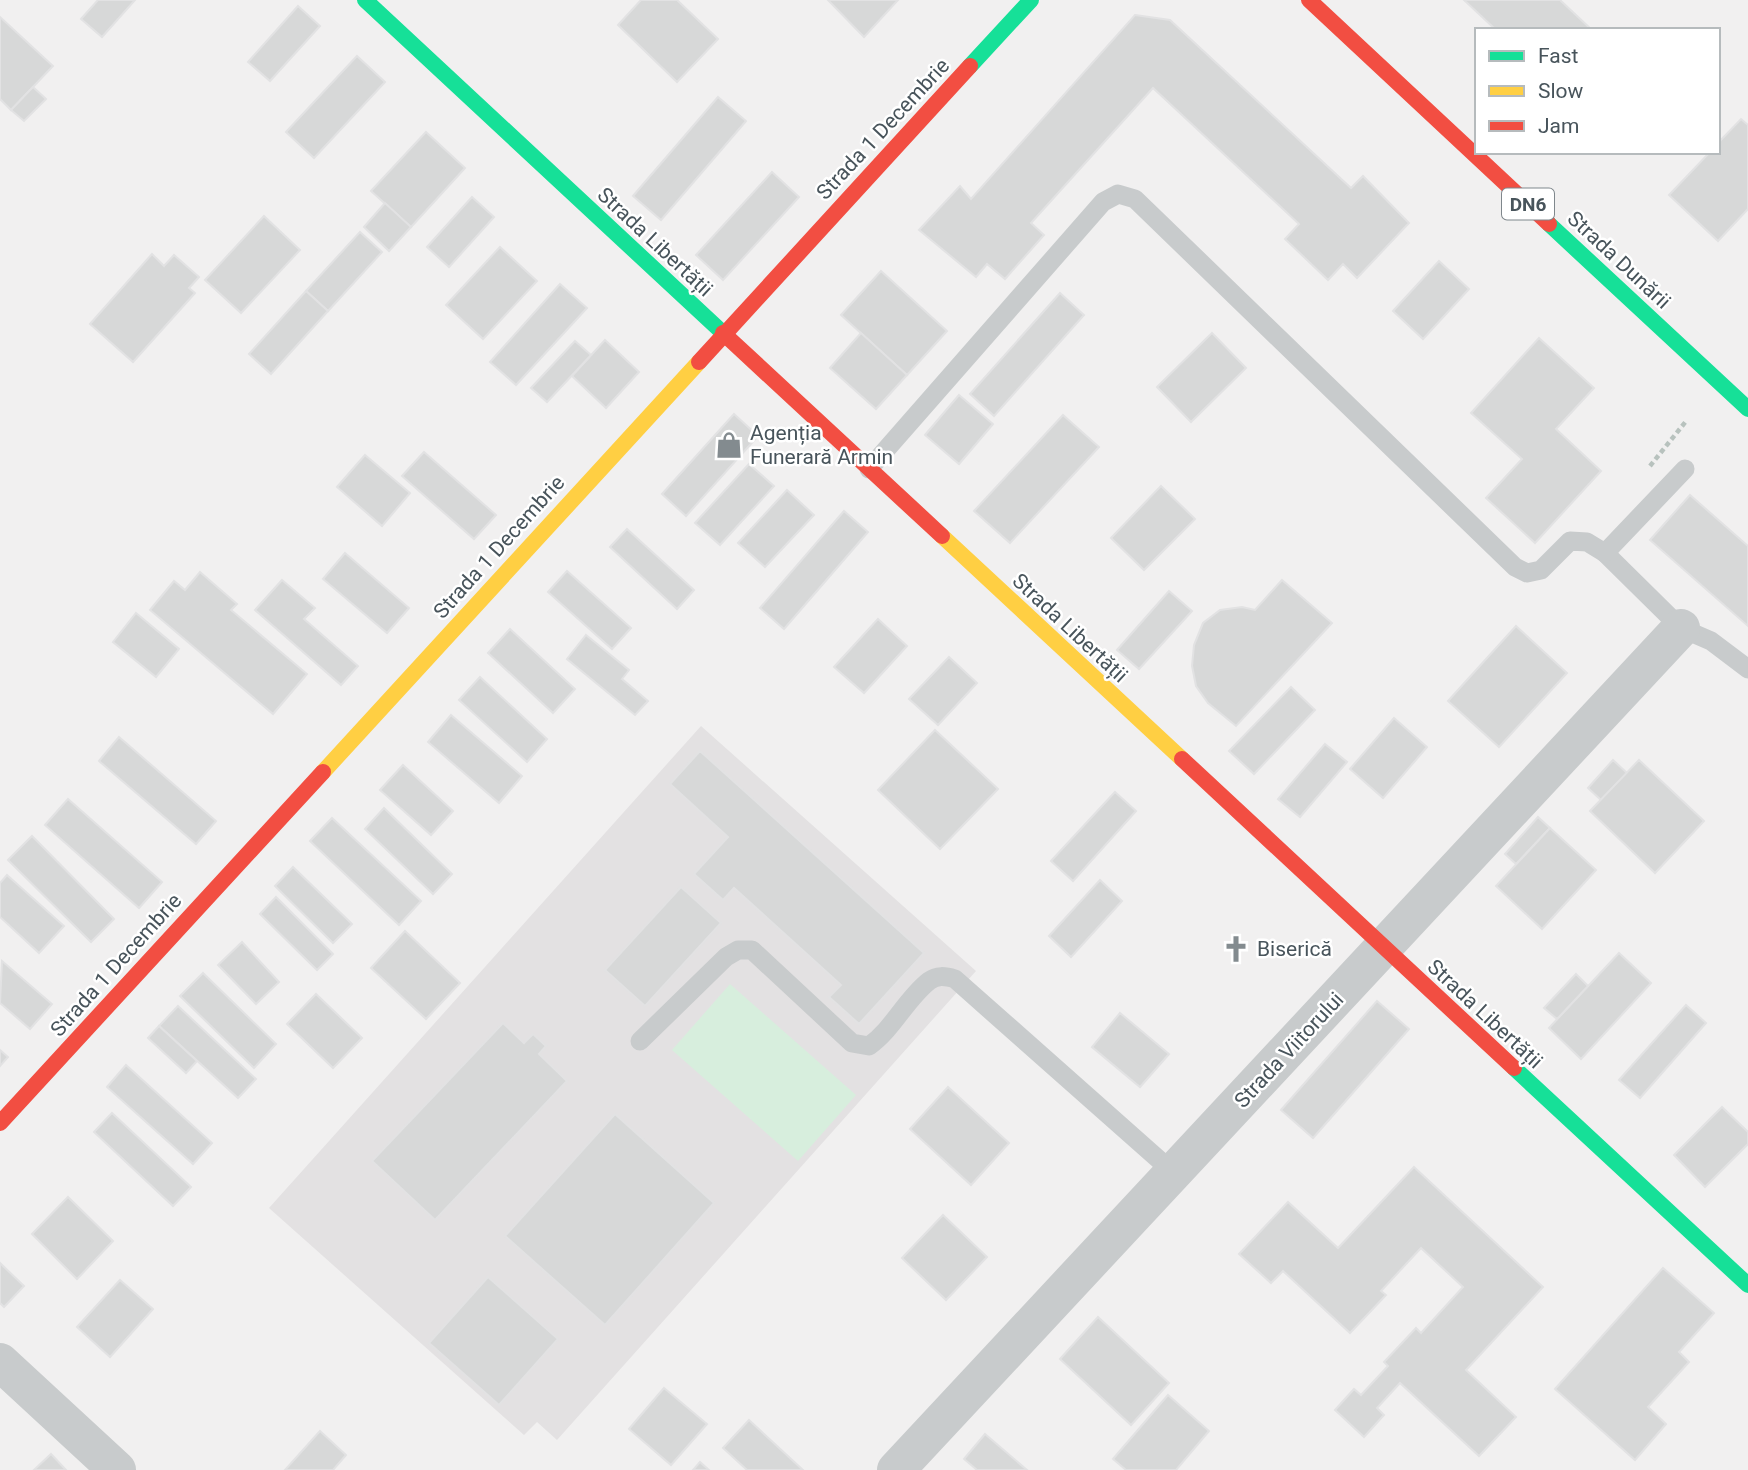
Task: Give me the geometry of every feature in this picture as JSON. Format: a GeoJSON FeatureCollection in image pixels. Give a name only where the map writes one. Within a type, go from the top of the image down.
{"type":"FeatureCollection","features":[{"type":"Feature","properties":{"kind":"street","name":"Strada Libertății"},"geometry":{"type":"LineString","coordinates":[[365,0],[1748,1285]]}},
{"type":"Feature","properties":{"kind":"street","name":"Strada 1 Decembrie"},"geometry":{"type":"LineString","coordinates":[[0,1123],[1031,0]]}},
{"type":"Feature","properties":{"kind":"street","name":"Strada Dunării"},"geometry":{"type":"LineString","coordinates":[[1308,0],[1748,409]]}},
{"type":"Feature","properties":{"kind":"street","name":"Strada Viitorului"},"geometry":{"type":"LineString","coordinates":[[896,1470],[1681,628]]}},
{"type":"Feature","properties":{"kind":"street"},"geometry":{"type":"LineString","coordinates":[[0,1362],[117,1470]]}},
{"type":"Feature","properties":{"kind":"lane"},"geometry":{"type":"LineString","coordinates":[[382,16],[397,0]]}},
{"type":"Feature","properties":{"kind":"lane"},"geometry":{"type":"LineString","coordinates":[[869,469],[1102,202],[1118,194],[1135,199],[1515,567],[1527,573],[1541,570],[1570,541],[1587,542],[1605,553],[1681,628],[1711,641],[1748,669]]}},
{"type":"Feature","properties":{"kind":"lane"},"geometry":{"type":"LineString","coordinates":[[1605,553],[1685,468]]}},
{"type":"Feature","properties":{"kind":"lane"},"geometry":{"type":"LineString","coordinates":[[640,1041],[726,957],[738,950],[752,950],[852,1043],[869,1046],[881,1038],[929,981],[942,976],[955,979],[1174,1173]]}},
{"type":"Feature","properties":{"kind":"shaded area"},"geometry":{"type":"Polygon","coordinates":[[[701,726],[976,971],[557,1440],[537,1422],[524,1435],[269,1208],[701,726]]]}},
{"type":"Feature","properties":{"kind":"green space"},"geometry":{"type":"Polygon","coordinates":[[[730,984],[856,1095],[798,1161],[672,1050],[730,984]]]}},
{"type":"Feature","properties":{"kind":"building"},"geometry":{"type":"Polygon","coordinates":[[[98,0],[135,0],[102,37],[81,19],[98,0]]]}},
{"type":"Feature","properties":{"kind":"building"},"geometry":{"type":"Polygon","coordinates":[[[641,0],[677,0],[718,39],[677,82],[618,25],[641,0]]]}},
{"type":"Feature","properties":{"kind":"building"},"geometry":{"type":"Polygon","coordinates":[[[828,0],[898,0],[864,37],[828,0]]]}},
{"type":"Feature","properties":{"kind":"building"},"geometry":{"type":"Polygon","coordinates":[[[1464,0],[1560,0],[1590,28],[1494,28],[1464,0]]]}},
{"type":"Feature","properties":{"kind":"building"},"geometry":{"type":"Polygon","coordinates":[[[298,6],[320,26],[270,81],[248,62],[298,6]]]}},
{"type":"Feature","properties":{"kind":"building"},"geometry":{"type":"Polygon","coordinates":[[[1135,15],[1170,20],[1351,188],[1363,176],[1409,223],[1357,278],[1343,264],[1328,280],[1285,239],[1299,224],[1153,88],[1031,223],[1044,235],[1005,279],[987,264],[976,277],[919,230],[960,186],[971,199],[1135,15]]]}},
{"type":"Feature","properties":{"kind":"building"},"geometry":{"type":"Polygon","coordinates":[[[0,17],[53,66],[11,110],[0,99],[0,17]]]}},
{"type":"Feature","properties":{"kind":"building"},"geometry":{"type":"Polygon","coordinates":[[[357,56],[385,82],[314,158],[286,132],[357,56]]]}},
{"type":"Feature","properties":{"kind":"building"},"geometry":{"type":"Polygon","coordinates":[[[33,87],[46,99],[24,121],[11,110],[33,87]]]}},
{"type":"Feature","properties":{"kind":"building"},"geometry":{"type":"Polygon","coordinates":[[[718,97],[746,121],[661,220],[633,196],[718,97]]]}},
{"type":"Feature","properties":{"kind":"building"},"geometry":{"type":"Polygon","coordinates":[[[1741,119],[1748,125],[1748,209],[1718,241],[1669,195],[1708,154],[1720,154],[1720,141],[1741,119]]]}},
{"type":"Feature","properties":{"kind":"building"},"geometry":{"type":"Polygon","coordinates":[[[426,132],[465,168],[411,227],[371,191],[426,132]]]}},
{"type":"Feature","properties":{"kind":"building"},"geometry":{"type":"Polygon","coordinates":[[[772,172],[799,197],[723,280],[696,255],[772,172]]]}},
{"type":"Feature","properties":{"kind":"building"},"geometry":{"type":"Polygon","coordinates":[[[472,197],[494,217],[449,267],[427,247],[472,197]]]}},
{"type":"Feature","properties":{"kind":"building"},"geometry":{"type":"Polygon","coordinates":[[[385,203],[411,227],[389,251],[364,227],[385,203]]]}},
{"type":"Feature","properties":{"kind":"building"},"geometry":{"type":"Polygon","coordinates":[[[264,216],[300,250],[241,313],[205,280],[264,216]]]}},
{"type":"Feature","properties":{"kind":"building"},"geometry":{"type":"Polygon","coordinates":[[[360,232],[382,252],[328,311],[306,291],[360,232]]]}},
{"type":"Feature","properties":{"kind":"building"},"geometry":{"type":"Polygon","coordinates":[[[500,247],[537,281],[483,339],[446,305],[500,247]]]}},
{"type":"Feature","properties":{"kind":"building"},"geometry":{"type":"Polygon","coordinates":[[[152,254],[164,266],[174,255],[199,277],[189,288],[195,293],[133,362],[90,324],[152,254]]]}},
{"type":"Feature","properties":{"kind":"building"},"geometry":{"type":"Polygon","coordinates":[[[1439,261],[1469,289],[1423,339],[1393,311],[1439,261]]]}},
{"type":"Feature","properties":{"kind":"building"},"geometry":{"type":"Polygon","coordinates":[[[881,271],[947,331],[907,375],[841,315],[881,271]]]}},
{"type":"Feature","properties":{"kind":"building"},"geometry":{"type":"Polygon","coordinates":[[[560,284],[587,308],[516,385],[490,362],[560,284]]]}},
{"type":"Feature","properties":{"kind":"building"},"geometry":{"type":"Polygon","coordinates":[[[306,291],[328,311],[271,374],[249,354],[306,291]]]}},
{"type":"Feature","properties":{"kind":"building"},"geometry":{"type":"Polygon","coordinates":[[[1060,293],[1084,315],[994,416],[970,394],[1060,293]]]}},
{"type":"Feature","properties":{"kind":"building"},"geometry":{"type":"Polygon","coordinates":[[[861,333],[907,375],[876,409],[830,368],[861,333]]]}},
{"type":"Feature","properties":{"kind":"building"},"geometry":{"type":"Polygon","coordinates":[[[1212,333],[1246,368],[1191,422],[1157,387],[1212,333]]]}},
{"type":"Feature","properties":{"kind":"building"},"geometry":{"type":"Polygon","coordinates":[[[1539,338],[1594,388],[1556,429],[1601,471],[1535,543],[1486,498],[1522,459],[1471,413],[1539,338]]]}},
{"type":"Feature","properties":{"kind":"building"},"geometry":{"type":"Polygon","coordinates":[[[605,340],[639,372],[606,408],[572,376],[605,340]]]}},
{"type":"Feature","properties":{"kind":"building"},"geometry":{"type":"Polygon","coordinates":[[[575,341],[591,355],[547,402],[531,388],[575,341]]]}},
{"type":"Feature","properties":{"kind":"building"},"geometry":{"type":"Polygon","coordinates":[[[959,395],[993,424],[959,464],[925,435],[959,395]]]}},
{"type":"Feature","properties":{"kind":"building"},"geometry":{"type":"Polygon","coordinates":[[[734,414],[758,436],[686,516],[662,494],[734,414]]]}},
{"type":"Feature","properties":{"kind":"building"},"geometry":{"type":"Polygon","coordinates":[[[1063,415],[1099,447],[1010,543],[974,511],[1063,415]]]}},
{"type":"Feature","properties":{"kind":"building"},"geometry":{"type":"Polygon","coordinates":[[[424,452],[496,515],[474,539],[402,476],[424,452]]]}},
{"type":"Feature","properties":{"kind":"building"},"geometry":{"type":"Polygon","coordinates":[[[365,455],[410,493],[382,526],[337,487],[365,455]]]}},
{"type":"Feature","properties":{"kind":"building"},"geometry":{"type":"Polygon","coordinates":[[[749,464],[774,486],[720,545],[695,523],[749,464]]]}},
{"type":"Feature","properties":{"kind":"building"},"geometry":{"type":"Polygon","coordinates":[[[1161,486],[1195,519],[1144,570],[1111,538],[1161,486]]]}},
{"type":"Feature","properties":{"kind":"building"},"geometry":{"type":"Polygon","coordinates":[[[787,490],[814,515],[765,567],[738,543],[787,490]]]}},
{"type":"Feature","properties":{"kind":"building"},"geometry":{"type":"Polygon","coordinates":[[[1690,495],[1748,546],[1748,626],[1650,540],[1690,495]]]}},
{"type":"Feature","properties":{"kind":"building"},"geometry":{"type":"Polygon","coordinates":[[[844,511],[868,532],[784,629],[760,608],[844,511]]]}},
{"type":"Feature","properties":{"kind":"building"},"geometry":{"type":"Polygon","coordinates":[[[627,529],[694,590],[677,609],[610,547],[627,529]]]}},
{"type":"Feature","properties":{"kind":"building"},"geometry":{"type":"Polygon","coordinates":[[[345,553],[409,608],[387,633],[323,579],[345,553]]]}},
{"type":"Feature","properties":{"kind":"building"},"geometry":{"type":"Polygon","coordinates":[[[567,571],[631,628],[612,649],[548,592],[567,571]]]}},
{"type":"Feature","properties":{"kind":"building"},"geometry":{"type":"Polygon","coordinates":[[[200,572],[237,604],[231,610],[307,674],[273,714],[150,610],[174,581],[185,590],[200,572]]]}},
{"type":"Feature","properties":{"kind":"building"},"geometry":{"type":"Polygon","coordinates":[[[282,580],[315,608],[304,619],[358,666],[341,685],[255,610],[282,580]]]}},
{"type":"Feature","properties":{"kind":"building"},"geometry":{"type":"Polygon","coordinates":[[[1282,580],[1332,623],[1236,726],[1208,703],[1196,686],[1192,666],[1194,645],[1203,623],[1220,610],[1242,607],[1255,610],[1282,580]]]}},
{"type":"Feature","properties":{"kind":"building"},"geometry":{"type":"Polygon","coordinates":[[[1169,591],[1192,611],[1139,669],[1117,650],[1169,591]]]}},
{"type":"Feature","properties":{"kind":"building"},"geometry":{"type":"Polygon","coordinates":[[[136,613],[179,649],[156,677],[113,642],[136,613]]]}},
{"type":"Feature","properties":{"kind":"building"},"geometry":{"type":"Polygon","coordinates":[[[878,619],[907,646],[864,693],[834,667],[878,619]]]}},
{"type":"Feature","properties":{"kind":"building"},"geometry":{"type":"Polygon","coordinates":[[[1516,626],[1567,673],[1499,747],[1448,701],[1516,626]]]}},
{"type":"Feature","properties":{"kind":"building"},"geometry":{"type":"Polygon","coordinates":[[[510,629],[575,689],[553,713],[488,653],[510,629]]]}},
{"type":"Feature","properties":{"kind":"building"},"geometry":{"type":"Polygon","coordinates":[[[586,635],[629,670],[622,679],[648,701],[635,715],[567,659],[586,635]]]}},
{"type":"Feature","properties":{"kind":"building"},"geometry":{"type":"Polygon","coordinates":[[[949,657],[977,683],[938,725],[909,699],[949,657]]]}},
{"type":"Feature","properties":{"kind":"building"},"geometry":{"type":"Polygon","coordinates":[[[480,677],[547,739],[527,762],[459,700],[480,677]]]}},
{"type":"Feature","properties":{"kind":"building"},"geometry":{"type":"Polygon","coordinates":[[[1291,687],[1315,710],[1254,774],[1229,751],[1291,687]]]}},
{"type":"Feature","properties":{"kind":"building"},"geometry":{"type":"Polygon","coordinates":[[[451,715],[522,776],[499,803],[428,742],[451,715]]]}},
{"type":"Feature","properties":{"kind":"building"},"geometry":{"type":"Polygon","coordinates":[[[1394,718],[1427,747],[1383,798],[1350,769],[1394,718]]]}},
{"type":"Feature","properties":{"kind":"building"},"geometry":{"type":"Polygon","coordinates":[[[935,730],[998,789],[940,849],[878,790],[935,730]]]}},
{"type":"Feature","properties":{"kind":"building"},"geometry":{"type":"Polygon","coordinates":[[[119,737],[216,821],[196,844],[99,761],[119,737]]]}},
{"type":"Feature","properties":{"kind":"building"},"geometry":{"type":"Polygon","coordinates":[[[1325,744],[1347,762],[1300,817],[1278,799],[1325,744]]]}},
{"type":"Feature","properties":{"kind":"building"},"geometry":{"type":"Polygon","coordinates":[[[700,751],[924,953],[859,1024],[829,997],[841,985],[734,888],[723,900],[694,874],[728,837],[670,784],[700,751]]]}},
{"type":"Feature","properties":{"kind":"building"},"geometry":{"type":"Polygon","coordinates":[[[1613,760],[1627,773],[1601,800],[1588,788],[1613,760]]]}},
{"type":"Feature","properties":{"kind":"building"},"geometry":{"type":"Polygon","coordinates":[[[1639,760],[1704,821],[1655,873],[1590,811],[1639,760]]]}},
{"type":"Feature","properties":{"kind":"building"},"geometry":{"type":"Polygon","coordinates":[[[403,765],[453,811],[431,835],[380,790],[403,765]]]}},
{"type":"Feature","properties":{"kind":"building"},"geometry":{"type":"Polygon","coordinates":[[[1115,792],[1136,811],[1073,881],[1051,861],[1115,792]]]}},
{"type":"Feature","properties":{"kind":"building"},"geometry":{"type":"Polygon","coordinates":[[[68,799],[162,882],[139,908],[45,825],[68,799]]]}},
{"type":"Feature","properties":{"kind":"building"},"geometry":{"type":"Polygon","coordinates":[[[384,808],[452,874],[433,894],[365,829],[384,808]]]}},
{"type":"Feature","properties":{"kind":"building"},"geometry":{"type":"Polygon","coordinates":[[[1538,817],[1550,828],[1516,864],[1505,854],[1538,817]]]}},
{"type":"Feature","properties":{"kind":"building"},"geometry":{"type":"Polygon","coordinates":[[[332,818],[421,901],[399,925],[310,841],[332,818]]]}},
{"type":"Feature","properties":{"kind":"building"},"geometry":{"type":"Polygon","coordinates":[[[1550,828],[1596,870],[1542,929],[1496,886],[1550,828]]]}},
{"type":"Feature","properties":{"kind":"building"},"geometry":{"type":"Polygon","coordinates":[[[32,836],[114,919],[91,942],[8,860],[32,836]]]}},
{"type":"Feature","properties":{"kind":"building"},"geometry":{"type":"Polygon","coordinates":[[[293,867],[352,924],[333,943],[275,886],[293,867]]]}},
{"type":"Feature","properties":{"kind":"building"},"geometry":{"type":"Polygon","coordinates":[[[7,875],[64,926],[39,953],[0,917],[0,883],[7,875]]]}},
{"type":"Feature","properties":{"kind":"building"},"geometry":{"type":"Polygon","coordinates":[[[1100,880],[1122,901],[1071,957],[1049,936],[1100,880]]]}},
{"type":"Feature","properties":{"kind":"building"},"geometry":{"type":"Polygon","coordinates":[[[681,887],[721,923],[645,1006],[605,970],[681,887]]]}},
{"type":"Feature","properties":{"kind":"building"},"geometry":{"type":"Polygon","coordinates":[[[276,897],[333,954],[317,970],[260,914],[276,897]]]}},
{"type":"Feature","properties":{"kind":"building"},"geometry":{"type":"Polygon","coordinates":[[[405,931],[460,983],[426,1019],[371,968],[405,931]]]}},
{"type":"Feature","properties":{"kind":"building"},"geometry":{"type":"Polygon","coordinates":[[[242,942],[279,982],[256,1004],[218,965],[242,942]]]}},
{"type":"Feature","properties":{"kind":"building"},"geometry":{"type":"Polygon","coordinates":[[[1619,953],[1651,983],[1581,1059],[1549,1028],[1619,953]]]}},
{"type":"Feature","properties":{"kind":"building"},"geometry":{"type":"Polygon","coordinates":[[[2,961],[52,1004],[30,1029],[0,1003],[2,961]]]}},
{"type":"Feature","properties":{"kind":"building"},"geometry":{"type":"Polygon","coordinates":[[[203,973],[276,1044],[254,1068],[180,996],[203,973]]]}},
{"type":"Feature","properties":{"kind":"building"},"geometry":{"type":"Polygon","coordinates":[[[1576,974],[1588,986],[1557,1019],[1544,1008],[1576,974]]]}},
{"type":"Feature","properties":{"kind":"building"},"geometry":{"type":"Polygon","coordinates":[[[316,994],[362,1038],[333,1068],[287,1024],[316,994]]]}},
{"type":"Feature","properties":{"kind":"building"},"geometry":{"type":"Polygon","coordinates":[[[1377,1001],[1409,1029],[1313,1138],[1281,1110],[1377,1001]]]}},
{"type":"Feature","properties":{"kind":"building"},"geometry":{"type":"Polygon","coordinates":[[[1686,1005],[1706,1023],[1640,1098],[1619,1080],[1686,1005]]]}},
{"type":"Feature","properties":{"kind":"building"},"geometry":{"type":"Polygon","coordinates":[[[178,1006],[256,1079],[238,1098],[159,1026],[178,1006]]]}},
{"type":"Feature","properties":{"kind":"building"},"geometry":{"type":"Polygon","coordinates":[[[1120,1013],[1169,1054],[1140,1087],[1092,1047],[1120,1013]]]}},
{"type":"Feature","properties":{"kind":"building"},"geometry":{"type":"Polygon","coordinates":[[[503,1023],[524,1043],[533,1034],[546,1046],[539,1054],[567,1081],[435,1220],[372,1161],[503,1023]]]}},
{"type":"Feature","properties":{"kind":"building"},"geometry":{"type":"Polygon","coordinates":[[[159,1026],[197,1061],[186,1073],[148,1038],[159,1026]]]}},
{"type":"Feature","properties":{"kind":"building"},"geometry":{"type":"Polygon","coordinates":[[[0,1050],[8,1057],[0,1066],[0,1050]]]}},
{"type":"Feature","properties":{"kind":"building"},"geometry":{"type":"Polygon","coordinates":[[[126,1065],[212,1143],[193,1164],[107,1087],[126,1065]]]}},
{"type":"Feature","properties":{"kind":"building"},"geometry":{"type":"Polygon","coordinates":[[[948,1087],[1009,1143],[971,1185],[910,1129],[948,1087]]]}},
{"type":"Feature","properties":{"kind":"building"},"geometry":{"type":"Polygon","coordinates":[[[1722,1107],[1748,1132],[1748,1144],[1705,1187],[1674,1155],[1722,1107]]]}},
{"type":"Feature","properties":{"kind":"building"},"geometry":{"type":"Polygon","coordinates":[[[112,1113],[191,1187],[173,1206],[94,1132],[112,1113]]]}},
{"type":"Feature","properties":{"kind":"building"},"geometry":{"type":"Polygon","coordinates":[[[615,1114],[714,1203],[605,1325],[505,1236],[615,1114]]]}},
{"type":"Feature","properties":{"kind":"building"},"geometry":{"type":"Polygon","coordinates":[[[1414,1167],[1543,1287],[1466,1370],[1516,1417],[1479,1456],[1400,1383],[1377,1408],[1384,1415],[1364,1437],[1335,1410],[1354,1389],[1361,1395],[1388,1366],[1384,1362],[1416,1328],[1421,1333],[1463,1287],[1421,1248],[1381,1291],[1386,1295],[1350,1333],[1283,1271],[1271,1283],[1239,1254],[1288,1202],[1338,1248],[1414,1167]]]}},
{"type":"Feature","properties":{"kind":"building"},"geometry":{"type":"Polygon","coordinates":[[[68,1197],[113,1241],[77,1279],[32,1234],[68,1197]]]}},
{"type":"Feature","properties":{"kind":"building"},"geometry":{"type":"Polygon","coordinates":[[[943,1215],[987,1257],[946,1300],[902,1258],[943,1215]]]}},
{"type":"Feature","properties":{"kind":"building"},"geometry":{"type":"Polygon","coordinates":[[[0,1263],[24,1286],[4,1307],[0,1303],[0,1263]]]}},
{"type":"Feature","properties":{"kind":"building"},"geometry":{"type":"Polygon","coordinates":[[[1663,1268],[1714,1313],[1679,1352],[1689,1362],[1648,1407],[1666,1424],[1635,1460],[1555,1389],[1663,1268]]]}},
{"type":"Feature","properties":{"kind":"building"},"geometry":{"type":"Polygon","coordinates":[[[488,1277],[558,1339],[499,1405],[429,1343],[488,1277]]]}},
{"type":"Feature","properties":{"kind":"building"},"geometry":{"type":"Polygon","coordinates":[[[120,1280],[153,1309],[110,1357],[77,1327],[120,1280]]]}},
{"type":"Feature","properties":{"kind":"building"},"geometry":{"type":"Polygon","coordinates":[[[1098,1317],[1169,1383],[1131,1425],[1060,1359],[1098,1317]]]}},
{"type":"Feature","properties":{"kind":"building"},"geometry":{"type":"Polygon","coordinates":[[[664,1388],[707,1424],[671,1465],[629,1429],[664,1388]]]}},
{"type":"Feature","properties":{"kind":"building"},"geometry":{"type":"Polygon","coordinates":[[[1168,1395],[1209,1431],[1176,1470],[1126,1470],[1113,1459],[1168,1395]]]}},
{"type":"Feature","properties":{"kind":"building"},"geometry":{"type":"Polygon","coordinates":[[[749,1420],[803,1470],[747,1470],[723,1448],[749,1420]]]}},
{"type":"Feature","properties":{"kind":"building"},"geometry":{"type":"Polygon","coordinates":[[[320,1431],[346,1455],[333,1470],[285,1470],[320,1431]]]}},
{"type":"Feature","properties":{"kind":"building"},"geometry":{"type":"Polygon","coordinates":[[[985,1434],[1027,1470],[977,1470],[964,1459],[985,1434]]]}},
{"type":"Feature","properties":{"kind":"building"},"geometry":{"type":"Polygon","coordinates":[[[51,1454],[66,1470],[34,1470],[51,1454]]]}},
{"type":"Feature","properties":{"kind":"building"},"geometry":{"type":"Polygon","coordinates":[[[700,1462],[709,1470],[693,1470],[700,1462]]]}},
{"type":"Feature","properties":{"kind":"traffic: fast"},"geometry":{"type":"LineString","coordinates":[[365,0],[723,333]]}},
{"type":"Feature","properties":{"kind":"traffic: fast"},"geometry":{"type":"LineString","coordinates":[[970,66],[1031,0]]}},
{"type":"Feature","properties":{"kind":"traffic: fast"},"geometry":{"type":"LineString","coordinates":[[1549,224],[1748,409]]}},
{"type":"Feature","properties":{"kind":"traffic: fast"},"geometry":{"type":"LineString","coordinates":[[1514,1068],[1748,1285]]}},
{"type":"Feature","properties":{"kind":"traffic: slow"},"geometry":{"type":"LineString","coordinates":[[323,772],[699,362]]}},
{"type":"Feature","properties":{"kind":"traffic: slow"},"geometry":{"type":"LineString","coordinates":[[942,536],[1182,759]]}},
{"type":"Feature","properties":{"kind":"traffic: jam"},"geometry":{"type":"LineString","coordinates":[[1309,0],[1549,224]]}},
{"type":"Feature","properties":{"kind":"traffic: jam"},"geometry":{"type":"LineString","coordinates":[[699,362],[970,66]]}},
{"type":"Feature","properties":{"kind":"traffic: jam"},"geometry":{"type":"LineString","coordinates":[[723,333],[942,536]]}},
{"type":"Feature","properties":{"kind":"traffic: jam"},"geometry":{"type":"LineString","coordinates":[[1182,759],[1514,1068]]}},
{"type":"Feature","properties":{"kind":"traffic: jam"},"geometry":{"type":"LineString","coordinates":[[0,1123],[323,772]]}},
{"type":"Feature","properties":{"kind":"place","name":"Agenția Funerară Armin"},"geometry":{"type":"Point","coordinates":[729,445]}},
{"type":"Feature","properties":{"kind":"place","name":"Biserică"},"geometry":{"type":"Point","coordinates":[1236,949]}}]}
